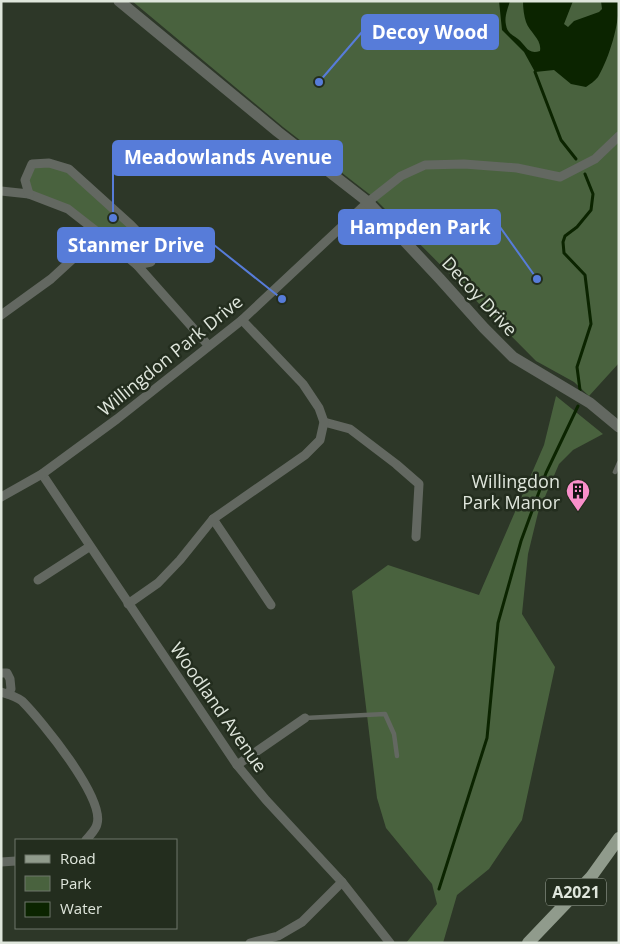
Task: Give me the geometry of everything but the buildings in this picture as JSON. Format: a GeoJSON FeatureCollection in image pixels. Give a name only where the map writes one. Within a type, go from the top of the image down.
{"type":"FeatureCollection","features":[{"type":"Feature","properties":{"kind":"main road","name":"A2021"},"geometry":{"type":"LineString","coordinates":[[528,943],[591,877],[619,838]]}},
{"type":"Feature","properties":{"kind":"street","name":"Decoy Drive"},"geometry":{"type":"LineString","coordinates":[[119,1],[278,132],[368,202],[513,357],[590,403],[619,427]]}},
{"type":"Feature","properties":{"kind":"street","name":"Willingdon Park Drive"},"geometry":{"type":"LineString","coordinates":[[1,496],[42,474],[117,419],[208,345],[242,320],[368,202],[401,176],[425,164],[464,164],[517,168],[560,177],[594,159],[619,136]]}},
{"type":"Feature","properties":{"kind":"street"},"geometry":{"type":"LineString","coordinates":[[29,194],[25,180],[32,164],[49,163],[69,169],[131,225],[154,249],[151,262],[137,265]]}},
{"type":"Feature","properties":{"kind":"street"},"geometry":{"type":"LineString","coordinates":[[1,191],[29,194],[68,209],[137,265],[208,345]]}},
{"type":"Feature","properties":{"kind":"street"},"geometry":{"type":"LineString","coordinates":[[1,315],[51,279],[100,234]]}},
{"type":"Feature","properties":{"kind":"street"},"geometry":{"type":"LineString","coordinates":[[128,604],[158,583],[180,560],[214,518],[305,455],[320,440],[324,422],[319,408],[303,384],[242,320]]}},
{"type":"Feature","properties":{"kind":"street"},"geometry":{"type":"LineString","coordinates":[[324,422],[350,430],[396,464],[419,484],[416,537]]}},
{"type":"Feature","properties":{"kind":"street","name":"Woodland Avenue"},"geometry":{"type":"LineString","coordinates":[[42,474],[89,547],[237,765],[266,800],[342,882],[390,943]]}},
{"type":"Feature","properties":{"kind":"street"},"geometry":{"type":"LineString","coordinates":[[214,518],[271,605]]}},
{"type":"Feature","properties":{"kind":"street"},"geometry":{"type":"LineString","coordinates":[[38,580],[89,547]]}},
{"type":"Feature","properties":{"kind":"street"},"geometry":{"type":"LineString","coordinates":[[1,673],[7,673],[10,679],[11,689],[5,693]]}},
{"type":"Feature","properties":{"kind":"street"},"geometry":{"type":"LineString","coordinates":[[5,693],[21,700],[78,770],[93,800],[97,814],[97,825],[87,839]]}},
{"type":"Feature","properties":{"kind":"street"},"geometry":{"type":"LineString","coordinates":[[237,765],[306,718]]}},
{"type":"Feature","properties":{"kind":"street"},"geometry":{"type":"LineString","coordinates":[[1,862],[15,861]]}},
{"type":"Feature","properties":{"kind":"street"},"geometry":{"type":"LineString","coordinates":[[250,943],[278,936],[302,922],[342,882]]}},
{"type":"Feature","properties":{"kind":"lane"},"geometry":{"type":"LineString","coordinates":[[615,472],[619,463]]}},
{"type":"Feature","properties":{"kind":"lane"},"geometry":{"type":"LineString","coordinates":[[306,718],[386,714],[394,734],[397,756]]}},
{"type":"Feature","properties":{"kind":"green space"},"geometry":{"type":"Polygon","coordinates":[[[132,1],[619,1],[619,363],[589,396],[574,382],[536,361],[373,197],[283,127],[132,1]]]}},
{"type":"Feature","properties":{"kind":"green space"},"geometry":{"type":"Polygon","coordinates":[[[32,164],[69,169],[154,249],[151,262],[137,265],[68,209],[29,194],[25,180],[32,164]]]}},
{"type":"Feature","properties":{"kind":"green space"},"geometry":{"type":"Polygon","coordinates":[[[556,396],[603,434],[573,450],[559,464],[538,513],[528,554],[522,614],[555,667],[522,820],[489,869],[457,895],[443,943],[406,943],[437,904],[432,884],[386,828],[377,798],[352,591],[388,565],[479,595],[544,445],[556,396]]]}},
{"type":"Feature","properties":{"kind":"water"},"geometry":{"type":"Polygon","coordinates":[[[499,1],[510,1],[506,13],[509,32],[521,41],[529,51],[536,52],[540,51],[538,39],[526,22],[523,1],[573,1],[564,24],[568,27],[574,21],[599,12],[602,9],[601,1],[619,1],[613,40],[598,77],[586,87],[571,84],[554,70],[535,72],[524,52],[502,30],[499,1]]]}},
{"type":"Feature","properties":{"kind":"waterway"},"geometry":{"type":"LineString","coordinates":[[535,72],[561,140],[576,159]]}},
{"type":"Feature","properties":{"kind":"waterway"},"geometry":{"type":"LineString","coordinates":[[580,390],[577,367],[591,324],[585,275],[564,253],[563,242],[565,236],[577,227],[591,210],[593,194],[585,174]]}},
{"type":"Feature","properties":{"kind":"waterway"},"geometry":{"type":"LineString","coordinates":[[439,889],[487,738],[498,623],[521,541],[546,473],[578,406]]}},
{"type":"Feature","properties":{"kind":"place","name":"Decoy Wood"},"geometry":{"type":"Point","coordinates":[319,82]}},
{"type":"Feature","properties":{"kind":"place","name":"Meadowlands Avenue"},"geometry":{"type":"Point","coordinates":[113,218]}},
{"type":"Feature","properties":{"kind":"place","name":"Hampden Park"},"geometry":{"type":"Point","coordinates":[537,279]}},
{"type":"Feature","properties":{"kind":"place","name":"Stanmer Drive"},"geometry":{"type":"Point","coordinates":[282,299]}},
{"type":"Feature","properties":{"kind":"place","name":"Willingdon Park Manor"},"geometry":{"type":"Point","coordinates":[578,512]}}]}
